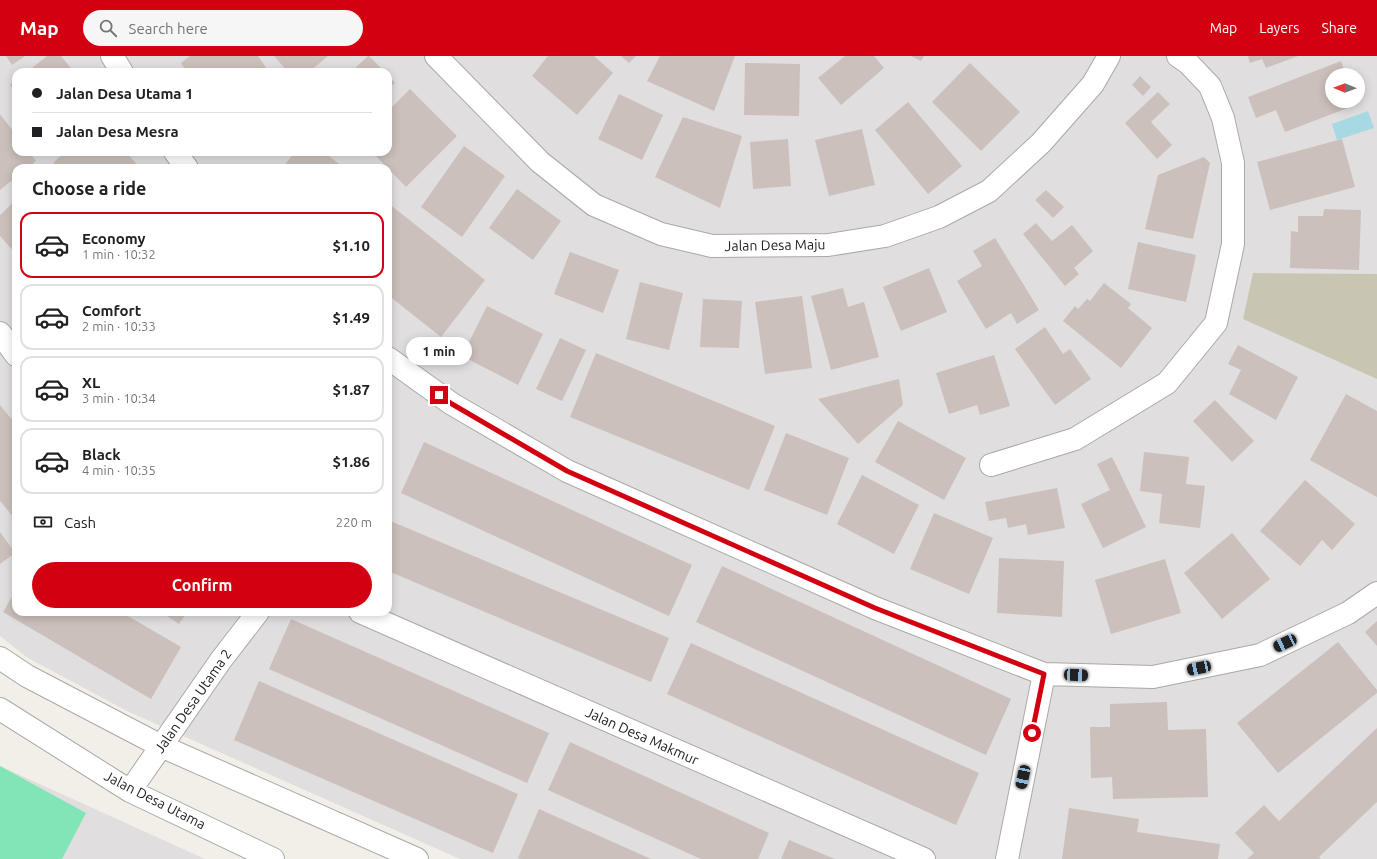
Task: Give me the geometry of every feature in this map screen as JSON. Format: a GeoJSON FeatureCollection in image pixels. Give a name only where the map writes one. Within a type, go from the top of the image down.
{"type":"FeatureCollection","features":[{"type":"Feature","properties":{"kind":"street"},"geometry":{"type":"LineString","coordinates":[[112,56],[120,68]]}},
{"type":"Feature","properties":{"kind":"street","name":"Jalan Desa Maju"},"geometry":{"type":"LineString","coordinates":[[436,56],[540,162],[594,205],[661,234],[712,246],[720,246],[828,245],[885,236],[939,218],[989,191],[1041,143],[1093,84],[1109,56]]}},
{"type":"Feature","properties":{"kind":"street"},"geometry":{"type":"LineString","coordinates":[[991,465],[1075,439],[1167,383],[1216,323],[1233,244],[1233,163],[1223,118],[1210,86],[1188,63],[1178,56]]}},
{"type":"Feature","properties":{"kind":"street"},"geometry":{"type":"LineString","coordinates":[[0,332],[12,350]]}},
{"type":"Feature","properties":{"kind":"street"},"geometry":{"type":"LineString","coordinates":[[392,361],[452,404],[567,471],[875,608],[1044,674],[1153,677],[1260,655],[1348,613],[1377,593]]}},
{"type":"Feature","properties":{"kind":"street","name":"Jalan Desa Utama 2"},"geometry":{"type":"LineString","coordinates":[[130,791],[221,660],[255,616]]}},
{"type":"Feature","properties":{"kind":"street","name":"Jalan Desa Makmur"},"geometry":{"type":"LineString","coordinates":[[369,616],[924,859]]}},
{"type":"Feature","properties":{"kind":"street"},"geometry":{"type":"LineString","coordinates":[[0,658],[27,676],[161,746],[417,859]]}},
{"type":"Feature","properties":{"kind":"street"},"geometry":{"type":"LineString","coordinates":[[1006,859],[1044,674]]}},
{"type":"Feature","properties":{"kind":"street","name":"Jalan Desa Utama"},"geometry":{"type":"LineString","coordinates":[[0,709],[130,791],[273,859]]}},
{"type":"Feature","properties":{"kind":"shaded area"},"geometry":{"type":"Polygon","coordinates":[[[0,56],[1377,56],[1377,859],[460,859],[127,711],[28,658],[0,636],[0,56]]]}},
{"type":"Feature","properties":{"kind":"shaded area"},"geometry":{"type":"Polygon","coordinates":[[[1253,273],[1377,274],[1377,379],[1243,319],[1253,273]]]}},
{"type":"Feature","properties":{"kind":"shaded area"},"geometry":{"type":"Polygon","coordinates":[[[0,766],[205,859],[0,859],[0,766]]]}},
{"type":"Feature","properties":{"kind":"green space"},"geometry":{"type":"Polygon","coordinates":[[[0,766],[86,813],[62,859],[0,859],[0,766]]]}},
{"type":"Feature","properties":{"kind":"water"},"geometry":{"type":"Polygon","coordinates":[[[1368,111],[1374,128],[1337,140],[1332,124],[1368,111]]]}},
{"type":"Feature","properties":{"kind":"building"},"geometry":{"type":"Polygon","coordinates":[[[6,56],[25,56],[12,65],[6,56]]]}},
{"type":"Feature","properties":{"kind":"building"},"geometry":{"type":"Polygon","coordinates":[[[47,56],[61,56],[71,68],[32,68],[47,56]]]}},
{"type":"Feature","properties":{"kind":"building"},"geometry":{"type":"Polygon","coordinates":[[[190,56],[258,56],[266,68],[184,68],[181,63],[190,56]]]}},
{"type":"Feature","properties":{"kind":"building"},"geometry":{"type":"Polygon","coordinates":[[[274,56],[328,56],[314,68],[284,68],[274,56]]]}},
{"type":"Feature","properties":{"kind":"building"},"geometry":{"type":"Polygon","coordinates":[[[369,56],[381,68],[355,68],[369,56]]]}},
{"type":"Feature","properties":{"kind":"building"},"geometry":{"type":"Polygon","coordinates":[[[548,56],[594,56],[613,73],[577,115],[532,76],[548,56]]]}},
{"type":"Feature","properties":{"kind":"building"},"geometry":{"type":"Polygon","coordinates":[[[621,56],[636,56],[629,63],[621,56]]]}},
{"type":"Feature","properties":{"kind":"building"},"geometry":{"type":"Polygon","coordinates":[[[660,56],[735,56],[714,111],[647,81],[660,56]]]}},
{"type":"Feature","properties":{"kind":"building"},"geometry":{"type":"Polygon","coordinates":[[[845,56],[874,56],[884,68],[841,105],[818,78],[845,56]]]}},
{"type":"Feature","properties":{"kind":"building"},"geometry":{"type":"Polygon","coordinates":[[[911,56],[924,56],[921,61],[911,56]]]}},
{"type":"Feature","properties":{"kind":"building"},"geometry":{"type":"Polygon","coordinates":[[[1248,56],[1298,56],[1266,68],[1262,59],[1250,63],[1248,56]]]}},
{"type":"Feature","properties":{"kind":"building"},"geometry":{"type":"Polygon","coordinates":[[[1341,61],[1344,68],[1325,68],[1325,108],[1348,108],[1285,132],[1276,110],[1256,118],[1248,97],[1341,61]]]}},
{"type":"Feature","properties":{"kind":"building"},"geometry":{"type":"Polygon","coordinates":[[[745,63],[800,64],[799,116],[744,115],[745,63]]]}},
{"type":"Feature","properties":{"kind":"building"},"geometry":{"type":"Polygon","coordinates":[[[970,63],[1020,112],[981,151],[932,102],[970,63]]]}},
{"type":"Feature","properties":{"kind":"building"},"geometry":{"type":"Polygon","coordinates":[[[1140,76],[1151,87],[1143,96],[1132,85],[1140,76]]]}},
{"type":"Feature","properties":{"kind":"building"},"geometry":{"type":"Polygon","coordinates":[[[410,89],[457,136],[406,187],[392,173],[392,164],[384,164],[376,156],[392,156],[392,107],[410,89]]]}},
{"type":"Feature","properties":{"kind":"building"},"geometry":{"type":"Polygon","coordinates":[[[1158,92],[1170,104],[1151,122],[1172,145],[1157,159],[1125,123],[1158,92]]]}},
{"type":"Feature","properties":{"kind":"building"},"geometry":{"type":"Polygon","coordinates":[[[619,94],[663,115],[642,160],[598,139],[619,94]]]}},
{"type":"Feature","properties":{"kind":"building"},"geometry":{"type":"Polygon","coordinates":[[[908,102],[962,166],[928,194],[875,130],[908,102]]]}},
{"type":"Feature","properties":{"kind":"building"},"geometry":{"type":"Polygon","coordinates":[[[0,114],[12,130],[12,156],[32,156],[36,161],[33,164],[12,164],[12,180],[0,190],[0,114]]]}},
{"type":"Feature","properties":{"kind":"building"},"geometry":{"type":"Polygon","coordinates":[[[683,117],[742,136],[720,208],[655,177],[683,117]]]}},
{"type":"Feature","properties":{"kind":"building"},"geometry":{"type":"Polygon","coordinates":[[[862,129],[875,185],[829,196],[815,140],[862,129]]]}},
{"type":"Feature","properties":{"kind":"building"},"geometry":{"type":"Polygon","coordinates":[[[788,139],[791,186],[753,189],[750,142],[788,139]]]}},
{"type":"Feature","properties":{"kind":"building"},"geometry":{"type":"Polygon","coordinates":[[[1342,139],[1355,187],[1270,210],[1257,162],[1342,139]]]}},
{"type":"Feature","properties":{"kind":"building"},"geometry":{"type":"Polygon","coordinates":[[[464,146],[505,176],[462,237],[421,207],[464,146]]]}},
{"type":"Feature","properties":{"kind":"building"},"geometry":{"type":"Polygon","coordinates":[[[61,156],[130,156],[136,164],[54,164],[53,163],[61,156]]]}},
{"type":"Feature","properties":{"kind":"building"},"geometry":{"type":"Polygon","coordinates":[[[292,156],[329,156],[339,164],[285,164],[292,156]]]}},
{"type":"Feature","properties":{"kind":"building"},"geometry":{"type":"Polygon","coordinates":[[[1204,157],[1210,163],[1193,239],[1145,229],[1158,175],[1204,157]]]}},
{"type":"Feature","properties":{"kind":"building"},"geometry":{"type":"Polygon","coordinates":[[[517,189],[561,221],[533,260],[489,228],[517,189]]]}},
{"type":"Feature","properties":{"kind":"building"},"geometry":{"type":"Polygon","coordinates":[[[1046,190],[1064,207],[1053,218],[1035,200],[1046,190]]]}},
{"type":"Feature","properties":{"kind":"building"},"geometry":{"type":"Polygon","coordinates":[[[12,204],[12,250],[0,236],[0,215],[12,204]]]}},
{"type":"Feature","properties":{"kind":"building"},"geometry":{"type":"Polygon","coordinates":[[[392,206],[485,280],[441,337],[392,298],[392,206]]]}},
{"type":"Feature","properties":{"kind":"building"},"geometry":{"type":"Polygon","coordinates":[[[1324,209],[1361,210],[1359,270],[1290,268],[1291,231],[1298,232],[1298,216],[1323,216],[1324,209]]]}},
{"type":"Feature","properties":{"kind":"building"},"geometry":{"type":"Polygon","coordinates":[[[1036,223],[1052,241],[1072,225],[1093,251],[1074,268],[1079,274],[1065,286],[1023,234],[1036,223]]]}},
{"type":"Feature","properties":{"kind":"building"},"geometry":{"type":"Polygon","coordinates":[[[995,238],[1039,310],[1017,324],[1011,313],[986,329],[957,281],[982,266],[973,251],[995,238]]]}},
{"type":"Feature","properties":{"kind":"building"},"geometry":{"type":"Polygon","coordinates":[[[1138,242],[1196,255],[1186,302],[1128,289],[1138,242]]]}},
{"type":"Feature","properties":{"kind":"building"},"geometry":{"type":"Polygon","coordinates":[[[570,252],[619,270],[603,313],[554,294],[570,252]]]}},
{"type":"Feature","properties":{"kind":"building"},"geometry":{"type":"Polygon","coordinates":[[[929,268],[947,312],[901,331],[883,287],[929,268]]]}},
{"type":"Feature","properties":{"kind":"building"},"geometry":{"type":"Polygon","coordinates":[[[640,282],[683,293],[669,350],[626,339],[640,282]]]}},
{"type":"Feature","properties":{"kind":"building"},"geometry":{"type":"Polygon","coordinates":[[[1104,283],[1131,304],[1128,308],[1152,328],[1121,368],[1063,321],[1075,306],[1078,309],[1087,299],[1090,301],[1104,283]]]}},
{"type":"Feature","properties":{"kind":"building"},"geometry":{"type":"Polygon","coordinates":[[[843,288],[848,307],[864,302],[879,357],[831,370],[811,296],[843,288]]]}},
{"type":"Feature","properties":{"kind":"building"},"geometry":{"type":"Polygon","coordinates":[[[802,296],[812,368],[765,374],[755,302],[802,296]]]}},
{"type":"Feature","properties":{"kind":"building"},"geometry":{"type":"Polygon","coordinates":[[[703,299],[742,301],[739,348],[700,347],[703,299]]]}},
{"type":"Feature","properties":{"kind":"building"},"geometry":{"type":"Polygon","coordinates":[[[487,306],[543,334],[518,385],[462,356],[487,306]]]}},
{"type":"Feature","properties":{"kind":"building"},"geometry":{"type":"Polygon","coordinates":[[[1045,327],[1063,354],[1070,349],[1091,379],[1055,405],[1015,349],[1045,327]]]}},
{"type":"Feature","properties":{"kind":"building"},"geometry":{"type":"Polygon","coordinates":[[[560,338],[586,350],[562,401],[536,389],[560,338]]]}},
{"type":"Feature","properties":{"kind":"building"},"geometry":{"type":"Polygon","coordinates":[[[1238,345],[1298,377],[1276,420],[1229,394],[1241,370],[1228,364],[1238,345]]]}},
{"type":"Feature","properties":{"kind":"building"},"geometry":{"type":"Polygon","coordinates":[[[596,353],[775,426],[749,490],[570,417],[596,353]]]}},
{"type":"Feature","properties":{"kind":"building"},"geometry":{"type":"Polygon","coordinates":[[[994,355],[1010,406],[980,415],[977,405],[949,414],[936,373],[994,355]]]}},
{"type":"Feature","properties":{"kind":"building"},"geometry":{"type":"Polygon","coordinates":[[[899,379],[903,405],[858,444],[818,399],[899,379]]]}},
{"type":"Feature","properties":{"kind":"building"},"geometry":{"type":"Polygon","coordinates":[[[1346,394],[1377,411],[1377,497],[1310,460],[1346,394]]]}},
{"type":"Feature","properties":{"kind":"building"},"geometry":{"type":"Polygon","coordinates":[[[1215,400],[1254,441],[1232,462],[1193,421],[1215,400]]]}},
{"type":"Feature","properties":{"kind":"building"},"geometry":{"type":"Polygon","coordinates":[[[0,405],[12,420],[12,515],[0,501],[0,405]]]}},
{"type":"Feature","properties":{"kind":"building"},"geometry":{"type":"Polygon","coordinates":[[[898,421],[966,458],[944,500],[875,462],[898,421]]]}},
{"type":"Feature","properties":{"kind":"building"},"geometry":{"type":"Polygon","coordinates":[[[786,433],[849,458],[827,515],[764,490],[786,433]]]}},
{"type":"Feature","properties":{"kind":"building"},"geometry":{"type":"Polygon","coordinates":[[[424,442],[692,565],[669,616],[401,493],[424,442]]]}},
{"type":"Feature","properties":{"kind":"building"},"geometry":{"type":"Polygon","coordinates":[[[1144,452],[1189,457],[1186,484],[1205,486],[1200,528],[1159,523],[1162,494],[1140,491],[1144,452]]]}},
{"type":"Feature","properties":{"kind":"building"},"geometry":{"type":"Polygon","coordinates":[[[1112,457],[1146,527],[1103,548],[1081,504],[1110,490],[1097,464],[1112,457]]]}},
{"type":"Feature","properties":{"kind":"building"},"geometry":{"type":"Polygon","coordinates":[[[862,475],[919,505],[894,554],[837,524],[862,475]]]}},
{"type":"Feature","properties":{"kind":"building"},"geometry":{"type":"Polygon","coordinates":[[[1305,480],[1355,524],[1332,550],[1322,540],[1300,566],[1260,531],[1305,480]]]}},
{"type":"Feature","properties":{"kind":"building"},"geometry":{"type":"Polygon","coordinates":[[[1057,488],[1065,528],[1028,535],[1026,524],[1008,528],[1006,518],[989,521],[985,502],[1057,488]]]}},
{"type":"Feature","properties":{"kind":"building"},"geometry":{"type":"Polygon","coordinates":[[[934,513],[993,538],[969,594],[910,569],[934,513]]]}},
{"type":"Feature","properties":{"kind":"building"},"geometry":{"type":"Polygon","coordinates":[[[392,522],[669,638],[651,682],[392,573],[392,522]]]}},
{"type":"Feature","properties":{"kind":"building"},"geometry":{"type":"Polygon","coordinates":[[[0,532],[12,549],[12,555],[0,564],[0,532]]]}},
{"type":"Feature","properties":{"kind":"building"},"geometry":{"type":"Polygon","coordinates":[[[1232,533],[1270,579],[1222,619],[1184,573],[1232,533]]]}},
{"type":"Feature","properties":{"kind":"building"},"geometry":{"type":"Polygon","coordinates":[[[999,558],[1064,561],[1062,617],[997,613],[999,558]]]}},
{"type":"Feature","properties":{"kind":"building"},"geometry":{"type":"Polygon","coordinates":[[[1165,559],[1181,613],[1111,634],[1095,580],[1165,559]]]}},
{"type":"Feature","properties":{"kind":"building"},"geometry":{"type":"Polygon","coordinates":[[[722,566],[1011,699],[986,755],[696,622],[722,566]]]}},
{"type":"Feature","properties":{"kind":"building"},"geometry":{"type":"Polygon","coordinates":[[[12,597],[12,616],[128,616],[181,647],[151,699],[3,612],[12,597]]]}},
{"type":"Feature","properties":{"kind":"building"},"geometry":{"type":"Polygon","coordinates":[[[167,616],[184,616],[179,624],[167,616]]]}},
{"type":"Feature","properties":{"kind":"building"},"geometry":{"type":"Polygon","coordinates":[[[291,619],[549,733],[527,783],[269,669],[291,619]]]}},
{"type":"Feature","properties":{"kind":"building"},"geometry":{"type":"Polygon","coordinates":[[[1377,621],[1377,646],[1365,632],[1377,621]]]}},
{"type":"Feature","properties":{"kind":"building"},"geometry":{"type":"Polygon","coordinates":[[[1338,642],[1377,690],[1377,693],[1278,773],[1237,723],[1338,642]]]}},
{"type":"Feature","properties":{"kind":"building"},"geometry":{"type":"Polygon","coordinates":[[[691,643],[979,773],[956,825],[667,694],[691,643]]]}},
{"type":"Feature","properties":{"kind":"building"},"geometry":{"type":"Polygon","coordinates":[[[259,681],[518,794],[493,853],[234,740],[259,681]]]}},
{"type":"Feature","properties":{"kind":"building"},"geometry":{"type":"Polygon","coordinates":[[[1167,702],[1168,730],[1206,729],[1208,797],[1113,799],[1112,777],[1091,778],[1090,727],[1110,727],[1110,704],[1167,702]]]}},
{"type":"Feature","properties":{"kind":"building"},"geometry":{"type":"Polygon","coordinates":[[[1377,728],[1377,802],[1319,857],[1321,859],[1247,859],[1254,853],[1235,833],[1264,805],[1279,821],[1377,728]]]}},
{"type":"Feature","properties":{"kind":"building"},"geometry":{"type":"Polygon","coordinates":[[[570,742],[769,833],[758,859],[701,859],[548,790],[570,742]]]}},
{"type":"Feature","properties":{"kind":"building"},"geometry":{"type":"Polygon","coordinates":[[[1069,808],[1139,819],[1137,832],[1220,844],[1218,859],[1062,859],[1069,808]]]}},
{"type":"Feature","properties":{"kind":"building"},"geometry":{"type":"Polygon","coordinates":[[[539,809],[651,859],[518,858],[539,809]]]}},
{"type":"Feature","properties":{"kind":"building"},"geometry":{"type":"Polygon","coordinates":[[[789,840],[835,859],[781,859],[789,840]]]}},
{"type":"Feature","properties":{"kind":"route"},"geometry":{"type":"LineString","coordinates":[[439,395],[567,471],[875,608],[1044,674],[1032,733]]}}]}
